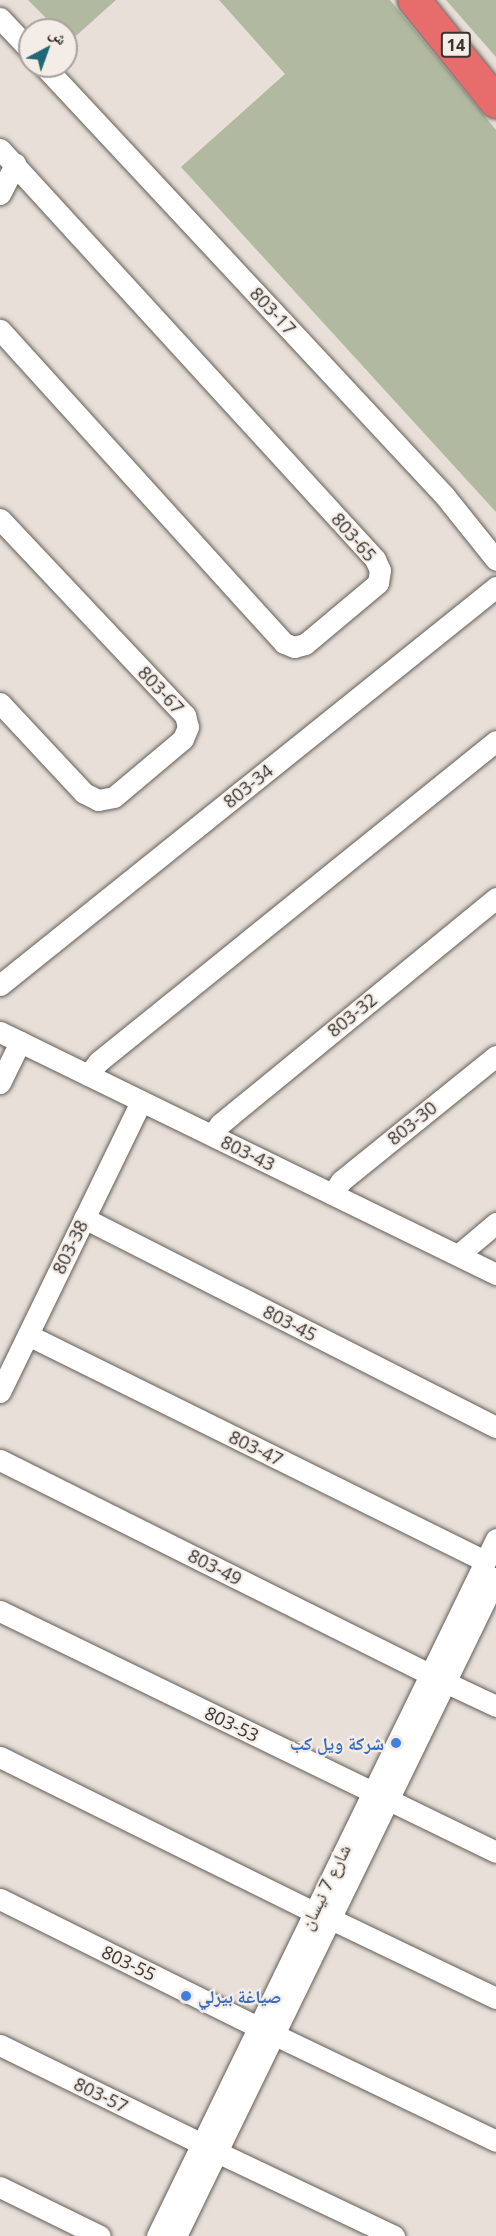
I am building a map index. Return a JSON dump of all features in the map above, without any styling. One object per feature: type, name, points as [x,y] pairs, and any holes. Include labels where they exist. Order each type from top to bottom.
[{"type":"highway","name":"14","points":[[415,0],[496,90]]},
{"type":"highway","points":[[415,0],[496,102]]},
{"type":"street","points":[[0,18],[18,37]]},
{"type":"street","name":"803-17","points":[[56,78],[444,495],[496,560]]},
{"type":"street","points":[[0,194],[7,157]]},
{"type":"street","name":"803-65","points":[[0,330],[284,643],[294,647],[305,644],[378,583],[380,570],[375,559],[7,157]]},
{"type":"street","name":"803-67","points":[[0,519],[185,715],[188,727],[183,739],[114,797],[98,800],[84,793],[0,703]]},
{"type":"street","name":"803-34","points":[[0,985],[496,587]]},
{"type":"street","points":[[88,1075],[98,1062],[496,741]]},
{"type":"street","name":"803-32","points":[[212,1135],[220,1124],[496,898]]},
{"type":"street","name":"803-43","points":[[0,1032],[496,1274]]},
{"type":"street","points":[[0,1083],[20,1042]]},
{"type":"street","name":"803-30","points":[[332,1194],[341,1181],[496,1056]]},
{"type":"street","name":"803-38","points":[[0,1392],[141,1101]]},
{"type":"street","name":"803-45","points":[[84,1218],[496,1427]]},
{"type":"street","points":[[458,1256],[496,1222]]},
{"type":"street","name":"803-47","points":[[28,1335],[491,1570]]},
{"type":"street","name":"803-49","points":[[0,1460],[496,1706]]},
{"type":"street","name":"شارع 7 نيسان","points":[[157,2236],[209,2148],[491,1570],[496,1539]]},
{"type":"street","name":"803-53","points":[[0,1611],[496,1852]]},
{"type":"street","points":[[0,1757],[321,1915],[496,1998]]},
{"type":"street","name":"803-55","points":[[0,1899],[265,2031],[496,2141]]},
{"type":"street","name":"803-57","points":[[0,2045],[394,2236]]},
{"type":"street","name":"شارع 7 نيسان","points":[[176,2236],[209,2148]]},
{"type":"street","points":[[0,2187],[100,2236]]},
{"type":"green space","points":[[28,0],[116,0],[78,34],[78,18],[46,18]]},
{"type":"green space","points":[[219,0],[390,0],[496,130],[496,512],[181,167],[285,74]]},
{"type":"green space","points":[[446,0],[496,0],[496,57]]},
{"type":"place","name":"شركة ويل كب","points":[[396,1743]]},
{"type":"place","name":"صياغة بيرلي","points":[[186,1996]]}]
